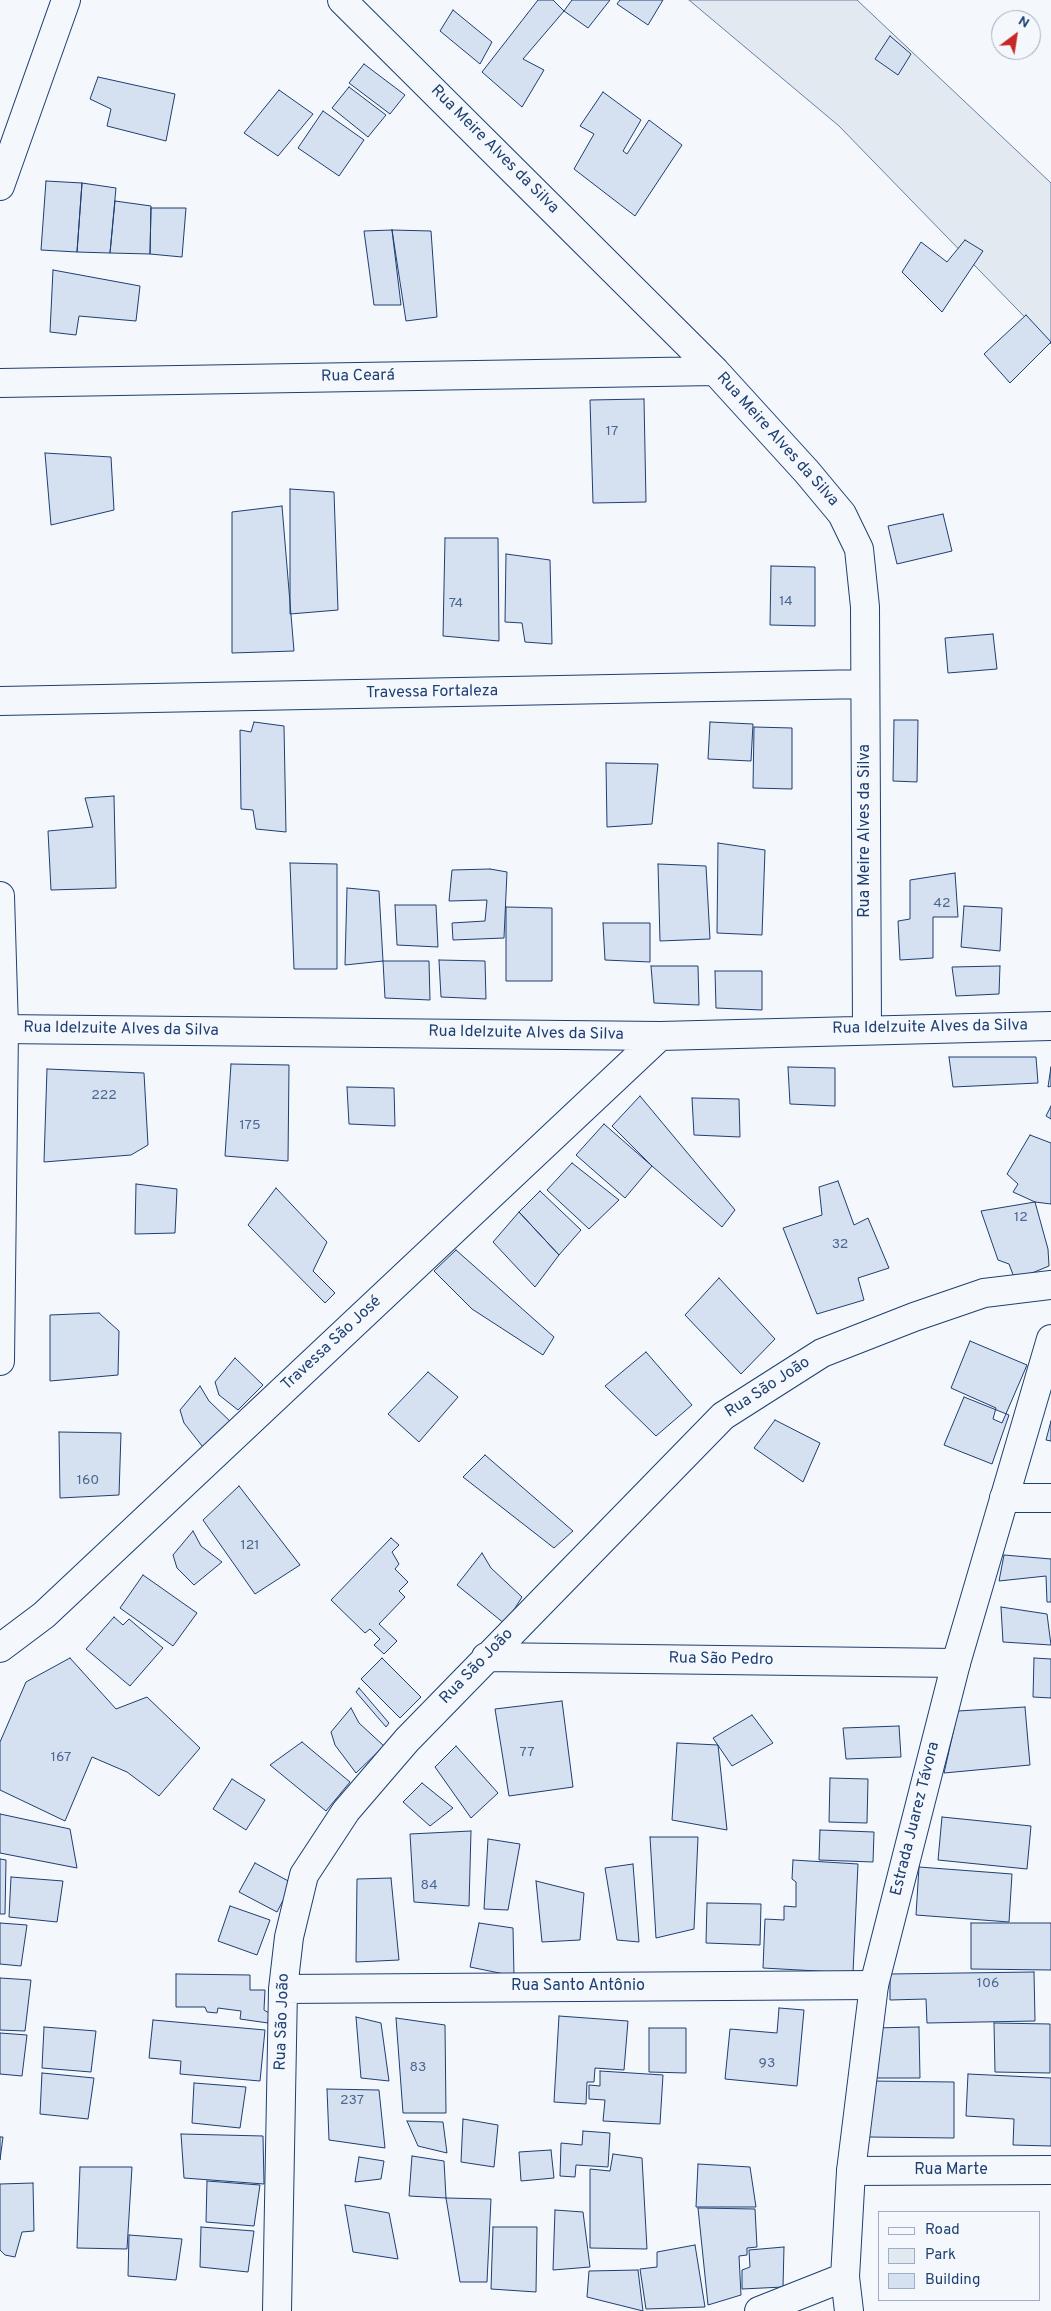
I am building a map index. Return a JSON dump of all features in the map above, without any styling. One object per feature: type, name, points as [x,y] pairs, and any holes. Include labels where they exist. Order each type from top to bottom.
[{"type":"street","points":[[0,186],[66,0]]},
{"type":"street","name":"Rua Meire Alves da Silva","points":[[342,0],[716,371],[808,472],[842,514],[859,549],[865,607],[867,1029]]},
{"type":"street","name":"Rua Ceará","points":[[0,383],[716,371]]},
{"type":"street","name":"Travessa Fortaleza","points":[[0,700],[865,684]]},
{"type":"street","points":[[0,896],[2,1029],[0,1360]]},
{"type":"street","name":"Rua Idelzuite Alves da Silva","points":[[2,1029],[660,1036],[867,1029],[1051,1026]]},
{"type":"street","name":"Travessa São José","points":[[0,1648],[44,1615],[660,1036]]},
{"type":"street","name":"Rua São João","points":[[277,2311],[282,1989],[289,1937],[304,1876],[346,1811],[407,1740],[486,1657],[723,1416],[822,1353],[984,1292],[1051,1286]]},
{"type":"street","name":"Estrada Juarez Távora","points":[[849,2311],[845,2278],[851,2172],[874,1985],[956,1663],[1051,1339]]},
{"type":"street","points":[[1004,1498],[1051,1498]]},
{"type":"street","name":"Rua São Pedro","points":[[486,1657],[956,1663]]},
{"type":"street","name":"Rua Santo Antônio","points":[[282,1989],[874,1985]]},
{"type":"street","name":"Rua Marte","points":[[851,2172],[1051,2170]]},
{"type":"street","points":[[759,2311],[845,2278]]},
{"type":"green space","points":[[689,0],[857,0],[1051,183],[1051,344],[839,126]]},
{"type":"building","points":[[538,0],[553,0],[564,11],[523,59],[544,70],[522,107],[482,72]]},
{"type":"building","points":[[572,0],[610,0],[588,28],[564,11]]},
{"type":"building","points":[[620,0],[663,0],[648,25],[617,4]]},
{"type":"building","points":[[453,10],[492,42],[480,64],[440,31]]},
{"type":"building","points":[[890,36],[911,54],[898,75],[875,59]]},
{"type":"building","points":[[364,64],[405,95],[390,114],[349,83]]},
{"type":"building","points":[[98,77],[175,94],[166,141],[107,126],[111,109],[90,99]]},
{"type":"building","points":[[349,87],[386,115],[368,137],[332,108]]},
{"type":"building","points":[[279,90],[313,114],[278,156],[244,133]]},
{"type":"building","points":[[603,92],[641,120],[623,151],[627,154],[649,120],[682,145],[635,216],[574,169],[594,134],[580,126]]},
{"type":"building","points":[[323,111],[364,140],[339,176],[298,148]]},
{"type":"building","points":[[46,181],[82,183],[77,252],[41,250]]},
{"type":"building","points":[[82,183],[116,188],[110,253],[77,252]]},
{"type":"building","points":[[115,201],[151,206],[150,254],[110,253]]},
{"type":"building","points":[[151,208],[186,208],[182,257],[150,254]]},
{"type":"building","points":[[392,230],[401,305],[374,305],[364,231]]},
{"type":"building","points":[[392,230],[431,231],[437,317],[406,321]]},
{"type":"building","points":[[965,240],[983,251],[942,312],[902,272],[921,242],[947,262]]},
{"type":"building","points":[[53,270],[140,286],[136,321],[79,316],[76,335],[50,332]]},
{"type":"building","points":[[1026,315],[1051,342],[1010,383],[984,354]]},
{"type":"building","points":[[644,399],[646,502],[593,503],[590,400]]},
{"type":"building","points":[[45,453],[111,457],[114,510],[51,525]]},
{"type":"building","points":[[290,489],[334,492],[338,610],[290,614]]},
{"type":"building","points":[[282,506],[294,651],[232,653],[232,512]]},
{"type":"building","points":[[943,514],[952,551],[897,564],[888,526]]},
{"type":"building","points":[[445,538],[498,538],[499,641],[443,636]]},
{"type":"building","points":[[506,554],[550,560],[552,644],[525,642],[522,623],[505,622]]},
{"type":"building","points":[[771,566],[815,567],[815,626],[770,625]]},
{"type":"building","points":[[993,634],[997,669],[948,673],[945,638]]},
{"type":"building","points":[[894,720],[918,720],[917,782],[893,781]]},
{"type":"building","points":[[254,722],[284,726],[286,832],[256,829],[253,810],[241,809],[240,730],[251,732]]},
{"type":"building","points":[[710,722],[753,724],[751,761],[708,759]]},
{"type":"building","points":[[754,727],[792,728],[792,789],[753,788]]},
{"type":"building","points":[[606,763],[658,764],[652,824],[607,827]]},
{"type":"building","points":[[114,796],[116,888],[51,890],[48,831],[93,827],[85,798]]},
{"type":"building","points":[[718,843],[765,850],[762,935],[717,933]]},
{"type":"building","points":[[290,863],[337,864],[337,969],[294,969]]},
{"type":"building","points":[[658,864],[706,866],[710,939],[660,941]]},
{"type":"building","points":[[490,869],[507,872],[504,938],[453,940],[452,923],[485,921],[487,900],[449,901],[452,870]]},
{"type":"building","points":[[955,873],[958,917],[933,917],[933,958],[900,960],[898,921],[910,919],[910,880]]},
{"type":"building","points":[[347,888],[379,891],[383,961],[345,965]]},
{"type":"building","points":[[395,905],[436,905],[438,947],[397,945]]},
{"type":"building","points":[[964,906],[1002,908],[1000,951],[961,947]]},
{"type":"building","points":[[506,907],[552,908],[552,981],[506,981]]},
{"type":"building","points":[[603,923],[650,923],[650,962],[605,960]]},
{"type":"building","points":[[439,960],[485,961],[486,999],[441,997]]},
{"type":"building","points":[[383,961],[429,961],[430,1000],[385,998]]},
{"type":"building","points":[[651,966],[698,966],[699,1005],[654,1003]]},
{"type":"building","points":[[1000,966],[999,994],[956,996],[952,967]]},
{"type":"building","points":[[715,971],[762,971],[762,1010],[716,1008]]},
{"type":"building","points":[[949,1057],[1036,1057],[1038,1083],[953,1087]]},
{"type":"building","points":[[231,1064],[289,1065],[288,1161],[225,1156]]},
{"type":"building","points":[[788,1067],[835,1068],[835,1106],[790,1104]]},
{"type":"building","points":[[1051,1067],[1051,1086],[1048,1087]]},
{"type":"building","points":[[47,1069],[144,1073],[148,1145],[131,1155],[44,1162]]},
{"type":"building","points":[[347,1087],[394,1088],[395,1126],[349,1124]]},
{"type":"building","points":[[640,1096],[735,1210],[722,1227],[652,1166],[612,1126]]},
{"type":"building","points":[[692,1098],[739,1099],[740,1137],[694,1135]]},
{"type":"building","points":[[1051,1106],[1051,1119],[1046,1116]]},
{"type":"building","points":[[604,1124],[652,1166],[625,1198],[576,1155]]},
{"type":"building","points":[[1030,1135],[1051,1143],[1051,1204],[1035,1202],[1013,1192],[1018,1184],[1007,1174]]},
{"type":"building","points":[[572,1163],[619,1200],[589,1229],[547,1190]]},
{"type":"building","points":[[838,1181],[854,1225],[868,1218],[889,1268],[858,1278],[864,1300],[817,1314],[783,1228],[822,1215],[819,1187]]},
{"type":"building","points":[[136,1184],[177,1189],[175,1233],[135,1234]]},
{"type":"building","points":[[276,1188],[327,1242],[313,1271],[335,1293],[325,1303],[248,1225]]},
{"type":"building","points":[[540,1191],[581,1230],[559,1255],[519,1212]]},
{"type":"building","points":[[1035,1202],[1048,1249],[1049,1266],[1015,1280],[1009,1264],[998,1260],[981,1211]]},
{"type":"building","points":[[519,1212],[559,1255],[535,1287],[493,1242]]},
{"type":"building","points":[[456,1250],[554,1337],[543,1355],[472,1309],[434,1271]]},
{"type":"building","points":[[719,1278],[775,1339],[741,1374],[685,1315]]},
{"type":"building","points":[[99,1313],[119,1331],[118,1375],[50,1381],[50,1315]]},
{"type":"building","points":[[970,1341],[1027,1365],[1002,1423],[993,1419],[996,1408],[951,1388]]},
{"type":"building","points":[[646,1352],[692,1405],[656,1436],[605,1386]]},
{"type":"building","points":[[235,1358],[263,1385],[238,1410],[219,1395],[215,1382]]},
{"type":"building","points":[[428,1372],[458,1397],[419,1442],[388,1414]]},
{"type":"building","points":[[200,1386],[209,1401],[233,1424],[206,1451],[184,1423],[180,1410]]},
{"type":"building","points":[[964,1397],[1009,1415],[992,1464],[944,1445]]},
{"type":"building","points":[[775,1420],[820,1443],[803,1482],[754,1448]]},
{"type":"building","points":[[1051,1421],[1051,1441],[1046,1440]]},
{"type":"building","points":[[59,1432],[121,1433],[119,1495],[60,1498]]},
{"type":"building","points":[[485,1455],[573,1531],[554,1548],[463,1477]]},
{"type":"building","points":[[239,1486],[300,1565],[255,1594],[203,1520]]},
{"type":"building","points":[[193,1531],[201,1546],[222,1562],[194,1585],[177,1568],[173,1555]]},
{"type":"building","points":[[391,1538],[399,1545],[392,1552],[399,1564],[395,1569],[408,1582],[399,1591],[405,1597],[379,1624],[397,1641],[384,1654],[374,1645],[380,1639],[370,1629],[365,1633],[331,1600]]},
{"type":"building","points":[[482,1553],[491,1568],[522,1597],[505,1624],[457,1585]]},
{"type":"building","points":[[1004,1555],[1051,1559],[1051,1602],[1047,1602],[1046,1576],[999,1581]]},
{"type":"building","points":[[143,1575],[197,1613],[173,1646],[120,1608]]},
{"type":"building","points":[[1001,1607],[1047,1614],[1051,1645],[1003,1642]]},
{"type":"building","points":[[114,1617],[123,1625],[129,1619],[163,1648],[130,1686],[86,1649]]},
{"type":"building","points":[[70,1658],[116,1709],[147,1697],[200,1748],[159,1796],[127,1772],[92,1757],[65,1821],[0,1790],[0,1742],[26,1682]]},
{"type":"building","points":[[382,1658],[421,1697],[400,1718],[361,1679]]},
{"type":"building","points":[[1034,1658],[1051,1659],[1051,1698],[1033,1697]]},
{"type":"building","points":[[359,1688],[389,1723],[386,1727],[356,1692]]},
{"type":"building","points":[[562,1701],[573,1787],[509,1796],[495,1709]]},
{"type":"building","points":[[1025,1707],[1030,1765],[944,1773],[958,1711]]},
{"type":"building","points":[[351,1708],[359,1723],[384,1746],[356,1773],[335,1745],[331,1732]]},
{"type":"building","points":[[752,1715],[773,1743],[732,1766],[713,1738]]},
{"type":"building","points":[[899,1726],[901,1757],[846,1759],[843,1728]]},
{"type":"building","points":[[302,1742],[350,1782],[326,1811],[270,1765]]},
{"type":"building","points":[[677,1743],[718,1745],[727,1830],[672,1820]]},
{"type":"building","points":[[456,1746],[498,1793],[471,1818],[435,1767]]},
{"type":"building","points":[[830,1778],[868,1779],[867,1823],[829,1822]]},
{"type":"building","points":[[232,1779],[265,1800],[246,1830],[213,1809]]},
{"type":"building","points":[[422,1783],[453,1808],[430,1826],[403,1802]]},
{"type":"building","points":[[0,1814],[70,1829],[77,1868],[0,1853]]},
{"type":"building","points":[[942,1817],[1031,1826],[1027,1869],[938,1860]]},
{"type":"building","points":[[820,1830],[874,1832],[873,1862],[819,1860]]},
{"type":"building","points":[[471,1831],[469,1906],[414,1902],[410,1834]]},
{"type":"building","points":[[650,1837],[698,1837],[694,1929],[656,1938]]},
{"type":"building","points":[[488,1839],[520,1844],[508,1910],[484,1909]]},
{"type":"building","points":[[0,1859],[6,1860],[5,1914],[0,1914]]},
{"type":"building","points":[[793,1860],[858,1864],[853,1973],[763,1968],[765,1919],[784,1920],[784,1906],[796,1907],[796,1882],[792,1879]]},
{"type":"building","points":[[255,1863],[292,1883],[277,1912],[239,1892]]},
{"type":"building","points":[[633,1864],[639,1942],[617,1940],[605,1868]]},
{"type":"building","points":[[919,1867],[1012,1874],[1009,1922],[916,1915]]},
{"type":"building","points":[[11,1877],[63,1881],[57,1922],[9,1917]]},
{"type":"building","points":[[391,1878],[399,1960],[356,1962],[357,1879]]},
{"type":"building","points":[[536,1881],[584,1893],[580,1940],[542,1942]]},
{"type":"building","points":[[707,1903],[761,1904],[760,1945],[706,1943]]},
{"type":"building","points":[[230,1906],[270,1920],[257,1955],[218,1941]]},
{"type":"building","points":[[0,1923],[27,1925],[21,1966],[0,1964]]},
{"type":"building","points":[[479,1923],[513,1928],[514,1976],[470,1967]]},
{"type":"building","points":[[971,1923],[1051,1923],[1051,1970],[971,1969]]},
{"type":"building","points":[[1034,1972],[1035,2021],[927,2023],[926,1999],[890,2000],[890,1974]]},
{"type":"building","points":[[176,1974],[250,1975],[250,1990],[265,1990],[264,2010],[269,2013],[268,2023],[240,2019],[241,2011],[218,2008],[217,2013],[207,2012],[205,2007],[176,2007]]},
{"type":"building","points":[[0,1978],[31,1980],[25,2031],[0,2030]]},
{"type":"building","points":[[779,2008],[804,2010],[797,2086],[725,2079],[730,2029],[777,2033]]},
{"type":"building","points":[[559,2016],[628,2021],[624,2070],[595,2068],[594,2082],[587,2082],[586,2104],[554,2102]]},
{"type":"building","points":[[356,2017],[381,2023],[389,2081],[361,2078]]},
{"type":"building","points":[[396,2018],[445,2025],[446,2113],[403,2113]]},
{"type":"building","points":[[153,2020],[265,2030],[260,2081],[180,2074],[181,2061],[149,2058]]},
{"type":"building","points":[[994,2023],[1050,2024],[1050,2073],[995,2072]]},
{"type":"building","points":[[44,2027],[96,2031],[91,2072],[42,2068]]},
{"type":"building","points":[[919,2027],[920,2078],[874,2078],[873,2028]]},
{"type":"building","points":[[649,2028],[686,2028],[686,2073],[649,2072]]},
{"type":"building","points":[[0,2033],[27,2035],[22,2076],[0,2074]]},
{"type":"building","points":[[600,2071],[663,2075],[660,2124],[603,2121],[605,2100],[589,2099],[589,2085],[600,2086]]},
{"type":"building","points":[[42,2073],[94,2078],[88,2119],[40,2114]]},
{"type":"building","points":[[968,2074],[1051,2078],[1051,2146],[1013,2145],[1014,2119],[966,2116]]},
{"type":"building","points":[[869,2081],[954,2082],[954,2138],[869,2137]]},
{"type":"building","points":[[194,2083],[246,2087],[240,2128],[192,2123]]},
{"type":"building","points":[[327,2089],[379,2090],[385,2148],[329,2140]]},
{"type":"building","points":[[463,2119],[498,2125],[494,2167],[461,2162]]},
{"type":"building","points":[[407,2121],[443,2122],[447,2153],[418,2146]]},
{"type":"building","points":[[583,2131],[610,2133],[608,2167],[576,2165],[575,2177],[560,2176],[561,2143],[582,2145]]},
{"type":"building","points":[[181,2134],[263,2136],[264,2184],[184,2178]]},
{"type":"building","points":[[0,2137],[3,2137],[0,2160]]},
{"type":"building","points":[[551,2150],[554,2178],[521,2181],[519,2152]]},
{"type":"building","points":[[613,2154],[642,2158],[647,2249],[590,2248],[590,2169],[610,2171]]},
{"type":"building","points":[[412,2156],[444,2161],[446,2198],[409,2196]]},
{"type":"building","points":[[359,2157],[384,2161],[381,2179],[355,2182]]},
{"type":"building","points":[[698,2164],[750,2167],[756,2207],[696,2207]]},
{"type":"building","points":[[80,2167],[132,2167],[127,2249],[77,2248]]},
{"type":"building","points":[[207,2181],[260,2185],[254,2226],[206,2222]]},
{"type":"building","points":[[33,2183],[34,2231],[22,2232],[15,2257],[5,2255],[0,2250],[0,2184]]},
{"type":"building","points":[[446,2198],[491,2199],[487,2282],[460,2282]]},
{"type":"building","points":[[345,2205],[389,2213],[398,2259],[353,2252]]},
{"type":"building","points":[[698,2208],[755,2209],[757,2247],[747,2248],[747,2255],[739,2256],[741,2295],[708,2305]]},
{"type":"building","points":[[555,2210],[583,2212],[590,2267],[553,2270]]},
{"type":"building","points":[[201,2227],[254,2231],[248,2272],[200,2267]]},
{"type":"building","points":[[493,2227],[537,2227],[536,2292],[491,2289]]},
{"type":"building","points":[[129,2235],[182,2239],[176,2280],[128,2276]]},
{"type":"building","points":[[695,2245],[705,2307],[646,2309],[640,2269],[657,2267],[657,2252]]},
{"type":"building","points":[[784,2247],[783,2287],[742,2289],[742,2270],[750,2267],[749,2250]]},
{"type":"building","points":[[638,2270],[643,2311],[587,2297],[589,2271]]}]
